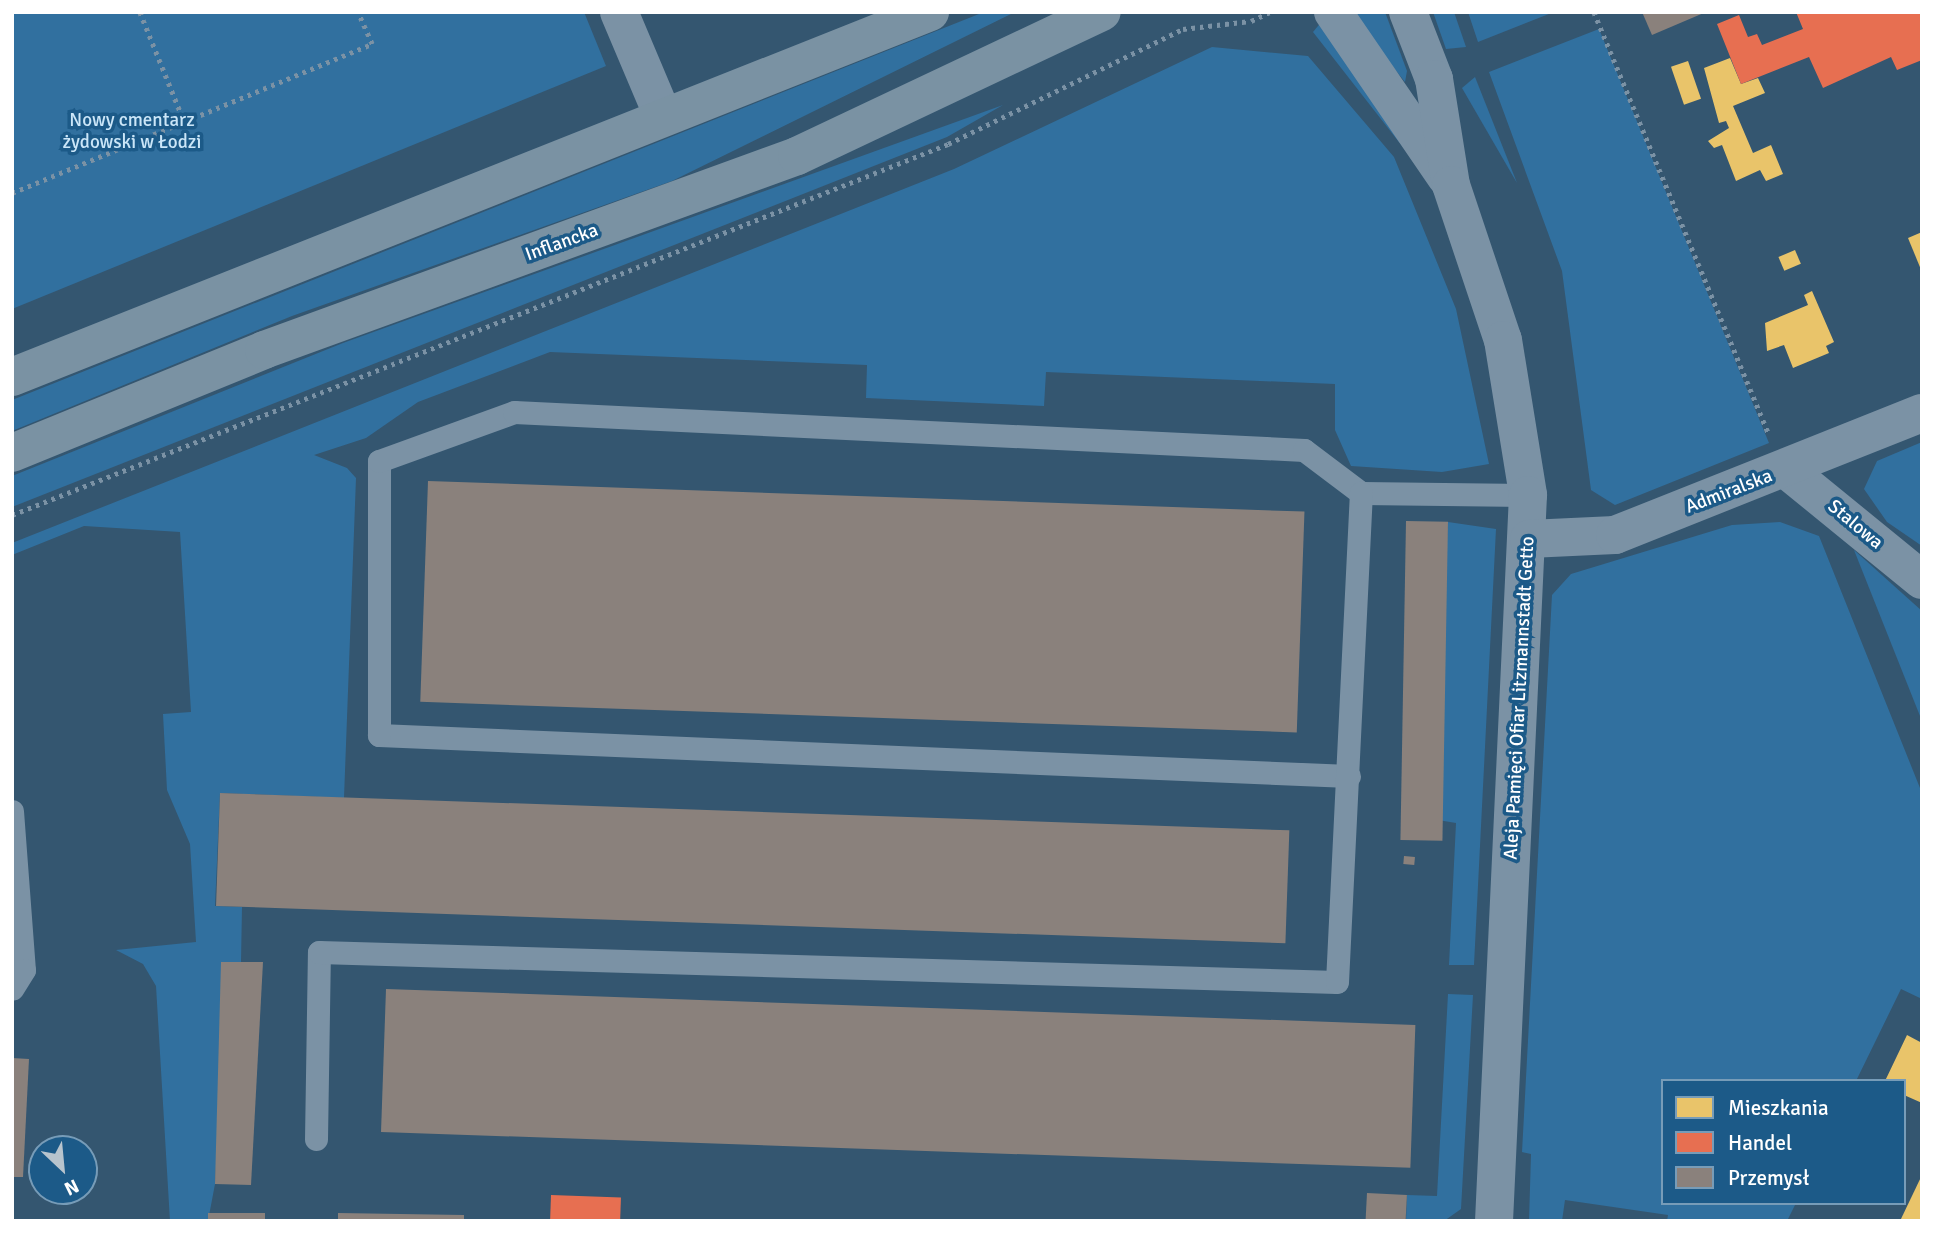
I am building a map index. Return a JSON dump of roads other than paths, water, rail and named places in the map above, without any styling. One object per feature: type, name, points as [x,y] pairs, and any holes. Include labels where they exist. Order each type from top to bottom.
[{"type":"main road","points":[[12,377],[930,12]]},
{"type":"main road","name":"Inflancka","points":[[12,453],[264,350],[797,156],[1102,12]]},
{"type":"street","points":[[620,12],[663,117]]},
{"type":"street","name":"Aleja Pamięci Ofiar Litzmannstadt Getto","points":[[1334,12],[1451,185]]},
{"type":"street","name":"Aleja Pamięci Ofiar Litzmannstadt Getto","points":[[1408,12],[1434,79],[1451,185],[1503,340],[1528,495],[1529,539],[1494,1221]]},
{"type":"street","name":"Admiralska","points":[[1529,539],[1615,535],[1787,470],[1922,413]]},
{"type":"street","name":"Stalowa","points":[[1787,470],[1922,580]]},
{"type":"lane","points":[[1349,776],[379,735],[379,461],[514,412],[1304,450],[1361,493],[1528,495]]},
{"type":"lane","points":[[316,1139],[319,952],[1337,982],[1361,493]]},
{"type":"lane","points":[[12,811],[24,970],[12,989]]},
{"type":"park label","name":"Nowy cmentarz żydowski w Łodzi","points":[[132,132]]}]
